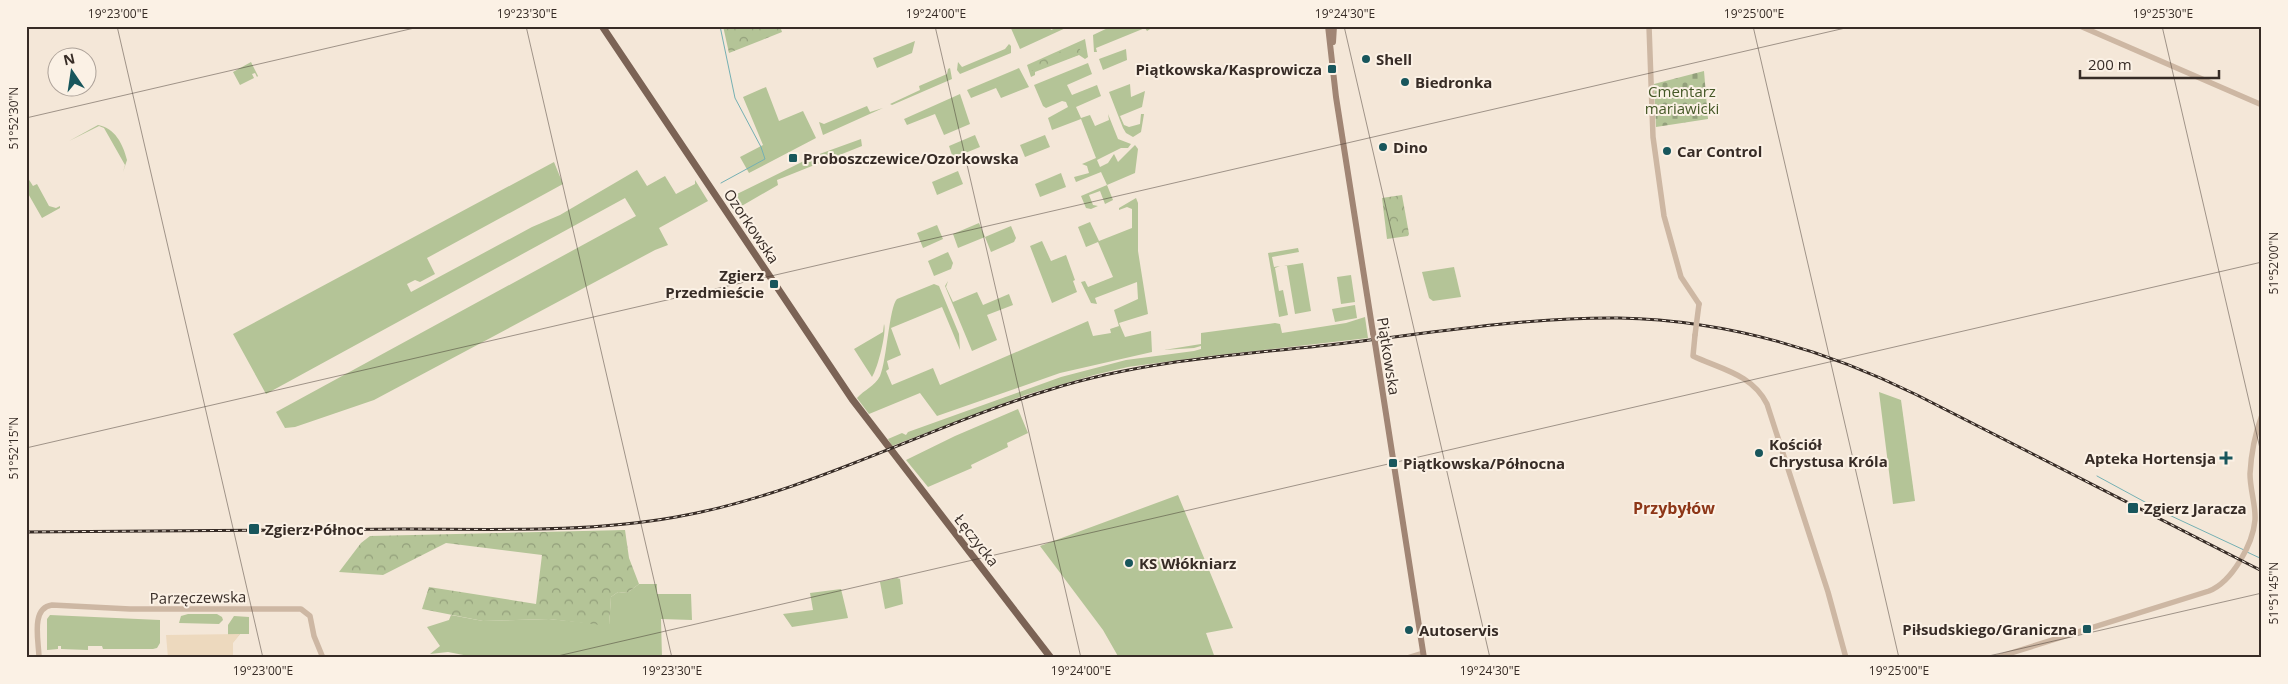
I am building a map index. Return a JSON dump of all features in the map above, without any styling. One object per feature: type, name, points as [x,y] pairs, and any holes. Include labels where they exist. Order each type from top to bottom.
[{"type":"main road","name":"Ozorkowska","points":[[602,26],[757,260],[881,440]]},
{"type":"main road","name":"Piątkowska","points":[[1328,26],[1336,96],[1424,655]]},
{"type":"main road","name":"Piątkowska","points":[[1332,59],[1334,26]]},
{"type":"main road","name":"Łęczycka","points":[[881,440],[1051,658]]},
{"type":"street","points":[[1649,26],[1650,78],[1657,174],[1670,243],[1681,277],[1688,290],[1698,302],[1692,356],[1745,378],[1759,391],[1766,404],[1828,592],[1846,658]]},
{"type":"street","points":[[2080,26],[2262,105]]},
{"type":"street","points":[[1995,658],[2215,588],[2230,576],[2245,550],[2258,520],[2250,472],[2253,447],[2262,414]]},
{"type":"street","name":"Parzęczewska","points":[[39,658],[38,615],[41,609],[52,605],[136,610],[298,608],[306,611],[310,616],[314,636],[323,658]]},
{"type":"street","points":[[1407,658],[1424,655]]},
{"type":"green space","points":[[723,26],[780,26],[782,32],[729,53]]},
{"type":"green space","points":[[1010,26],[1049,26],[1051,30],[1061,26],[1070,26],[1020,49]]},
{"type":"green space","points":[[1112,26],[1155,26],[1147,31],[1145,28],[1096,48],[1097,52],[1094,52],[1093,35]]},
{"type":"green space","points":[[1085,39],[1088,57],[1085,59],[1079,55],[1035,72],[1035,75],[1031,77],[1027,65]]},
{"type":"green space","points":[[915,41],[912,53],[877,68],[873,58]]},
{"type":"green space","points":[[1009,44],[1011,46],[1011,53],[960,74],[957,70],[958,62],[962,67],[1005,49]]},
{"type":"green space","points":[[1073,46],[1080,49],[1081,54],[1032,71],[1030,66],[1033,64]]},
{"type":"green space","points":[[1126,49],[1127,60],[1103,70],[1099,59]]},
{"type":"green space","points":[[251,62],[258,76],[255,73],[252,74],[254,78],[240,85],[233,72]]},
{"type":"green space","points":[[1088,63],[1092,74],[1067,85],[1072,95],[1097,85],[1101,96],[1076,107],[1081,118],[1090,115],[1095,126],[1109,120],[1108,114],[1118,139],[1131,144],[1128,148],[1121,148],[1097,160],[1100,167],[1108,163],[1114,154],[1118,162],[1135,145],[1138,149],[1135,173],[1107,185],[1101,172],[1076,182],[1074,177],[1089,173],[1087,166],[1082,164],[1096,158],[1081,119],[1052,130],[1048,118],[1068,107],[1066,102],[1062,101],[1046,108],[1043,106],[1034,85]]},
{"type":"green space","points":[[950,68],[952,79],[892,105],[890,104],[920,90],[919,86],[947,74]]},
{"type":"green space","points":[[1019,68],[1029,87],[1001,98],[996,88],[971,98],[967,90]]},
{"type":"green space","name":"Cmentarz mariawicki","points":[[1704,71],[1708,119],[1656,127],[1654,84]]},
{"type":"green space","points":[[1130,84],[1131,97],[1145,91],[1142,107],[1120,116],[1124,125],[1129,127],[1140,124],[1141,114],[1144,114],[1141,132],[1133,137],[1126,133],[1123,128],[1109,92]]},
{"type":"green space","points":[[766,87],[779,121],[803,111],[816,138],[749,173],[740,157],[763,145],[743,97]]},
{"type":"green space","points":[[960,94],[970,124],[944,135],[935,114],[907,125],[904,119]]},
{"type":"green space","points":[[867,106],[870,112],[883,108],[823,135],[819,122],[824,124]]},
{"type":"green space","points":[[98,125],[109,129],[121,143],[127,160],[123,172],[125,165],[104,128],[99,126],[69,141]]},
{"type":"green space","points":[[975,135],[980,147],[953,158],[949,146]]},
{"type":"green space","points":[[1045,135],[1050,147],[1025,157],[1020,145]]},
{"type":"green space","points":[[861,139],[862,146],[777,180],[778,185],[733,211],[729,205],[729,200],[737,194],[814,156]]},
{"type":"green space","points":[[554,162],[563,184],[427,258],[435,274],[420,282],[415,280],[407,284],[411,292],[532,227],[560,215],[637,170],[647,186],[665,176],[676,194],[695,184],[695,180],[708,201],[659,228],[668,245],[655,250],[374,400],[295,427],[285,428],[276,412],[636,216],[625,198],[266,394],[233,334]]},
{"type":"green space","points":[[958,171],[963,184],[937,195],[932,182]]},
{"type":"green space","points":[[1061,173],[1066,187],[1040,197],[1035,184]]},
{"type":"green space","points":[[26,175],[33,186],[37,184],[49,206],[56,208],[60,206],[60,208],[42,218],[26,190]]},
{"type":"green space","points":[[1107,185],[1113,200],[1105,204],[1100,191],[1089,195],[1093,205],[1098,206],[1091,209],[1086,208],[1081,196]]},
{"type":"green space","points":[[1402,195],[1409,234],[1408,236],[1387,239],[1382,198]]},
{"type":"green space","points":[[1136,198],[1138,203],[1138,251],[1148,314],[1119,323],[1125,337],[1151,331],[1152,352],[1060,373],[937,416],[920,393],[869,414],[857,398],[875,383],[880,376],[894,304],[897,299],[934,284],[939,286],[959,334],[960,350],[942,307],[891,328],[901,355],[887,361],[889,369],[886,371],[892,385],[933,368],[940,385],[1088,321],[1093,336],[1111,333],[1110,329],[1119,326],[1114,310],[1138,299],[1137,282],[1095,298],[1097,304],[1091,303],[1081,282],[1085,281],[1088,287],[1113,277],[1098,242],[1086,247],[1078,227],[1090,222],[1099,241],[1132,228],[1132,209],[1127,207],[1119,210],[1119,208]]},
{"type":"green space","points":[[979,223],[985,237],[958,248],[953,234]]},
{"type":"green space","points":[[937,225],[943,239],[923,248],[917,233]]},
{"type":"green space","points":[[1011,226],[1016,238],[1014,242],[991,252],[985,237]]},
{"type":"green space","points":[[1042,241],[1051,261],[1066,255],[1075,280],[1073,281],[1077,292],[1052,303],[1030,246]]},
{"type":"green space","points":[[1298,248],[1299,252],[1272,257],[1274,267],[1280,266],[1275,268],[1279,291],[1283,290],[1288,315],[1279,317],[1268,253]]},
{"type":"green space","points":[[948,252],[953,263],[951,269],[934,276],[928,261]]},
{"type":"green space","points":[[1303,263],[1311,311],[1295,314],[1287,266],[1284,266]]},
{"type":"green space","points":[[1454,267],[1461,297],[1433,301],[1429,298],[1422,272]]},
{"type":"green space","points":[[1351,275],[1355,302],[1341,304],[1337,277]]},
{"type":"green space","points":[[948,281],[946,287],[953,302],[977,292],[983,305],[1009,294],[1013,305],[987,315],[997,340],[972,351],[945,286]]},
{"type":"green space","points":[[1355,305],[1357,318],[1335,322],[1332,309]]},
{"type":"green space","points":[[1365,317],[1368,338],[1128,367],[1025,395],[892,446],[888,439],[902,433],[906,435],[908,432],[1061,377],[1126,360],[1201,349],[1201,346],[1164,350],[1201,344],[1201,333],[1275,323],[1280,324],[1282,333],[1346,323]]},
{"type":"green space","points":[[884,324],[881,350],[872,377],[854,349],[883,332]]},
{"type":"green space","points":[[1879,392],[1901,400],[1915,501],[1893,504]]},
{"type":"green space","points":[[1018,409],[1028,433],[1007,443],[1008,447],[971,465],[972,468],[928,487],[906,460],[955,436]]},
{"type":"green space","name":"KS Włókniarz","points":[[1178,495],[1233,628],[1206,633],[1215,658],[1119,658],[1103,630],[1040,546]]},
{"type":"green space","points":[[625,530],[629,558],[639,584],[627,593],[618,592],[611,597],[609,626],[549,619],[483,621],[422,609],[429,587],[536,604],[542,555],[446,543],[383,575],[339,572],[361,543],[370,536]]},
{"type":"green space","points":[[900,579],[903,604],[885,609],[880,582]]},
{"type":"green space","points":[[639,584],[657,584],[657,594],[691,594],[692,620],[661,619],[662,658],[479,658],[448,652],[430,654],[440,646],[427,627],[449,620],[451,615],[483,621],[549,619],[609,625],[611,597],[618,592],[627,593]]},
{"type":"green space","points":[[841,589],[848,618],[792,627],[783,614],[813,610],[810,593]]},
{"type":"green space","points":[[188,614],[217,614],[223,620],[219,624],[179,623],[181,616]]},
{"type":"green space","points":[[50,615],[160,620],[160,643],[157,648],[153,649],[103,649],[102,646],[88,646],[88,650],[61,649],[61,646],[58,646],[58,649],[47,650],[47,619]]},
{"type":"green space","points":[[234,616],[249,617],[249,634],[240,634],[232,643],[232,658],[223,658],[228,651],[228,625]]},
{"type":"shaded area","points":[[240,634],[233,643],[233,658],[168,658],[166,635]]},
{"type":"waterway","points":[[720,26],[735,98],[761,147],[765,159],[721,183]]},
{"type":"waterway","points":[[2097,476],[2167,514],[2244,550]]},
{"type":"waterway","points":[[2247,552],[2262,559]]},
{"type":"railway","points":[[26,532],[540,529],[608,526],[642,522],[676,517],[772,493],[866,459],[1005,404],[1086,379],[1189,360],[1474,327],[1547,320],[1619,318],[1697,324],[1735,331],[1773,340],[1846,364],[1917,395],[2262,571]]},
{"type":"place","name":"Shell","points":[[1366,59]]},
{"type":"place","name":"Piątkowska/Kasprowicza","points":[[1332,69]]},
{"type":"place","name":"Biedronka","points":[[1405,82]]},
{"type":"place","name":"Dino","points":[[1383,147]]},
{"type":"place","name":"Car Control","points":[[1667,151]]},
{"type":"place","name":"Proboszczewice/Ozorkowska","points":[[793,158]]},
{"type":"place","name":"Zgierz Przedmieście","points":[[774,284]]},
{"type":"place","name":"Kościół Chrystusa Króla","points":[[1759,453]]},
{"type":"place","name":"Apteka Hortensja","points":[[2226,458]]},
{"type":"place","name":"Piątkowska/Północna","points":[[1393,463]]},
{"type":"place","name":"Zgierz Jaracza","points":[[2133,508]]},
{"type":"place","name":"Zgierz Północ","points":[[254,529]]},
{"type":"place","name":"KS Włókniarz","points":[[1129,563]]},
{"type":"place","name":"Piłsudskiego/Graniczna","points":[[2087,629]]},
{"type":"place","name":"Autoservis","points":[[1409,630]]},
{"type":"district","name":"Przybyłów","points":[[1674,508]]}]
